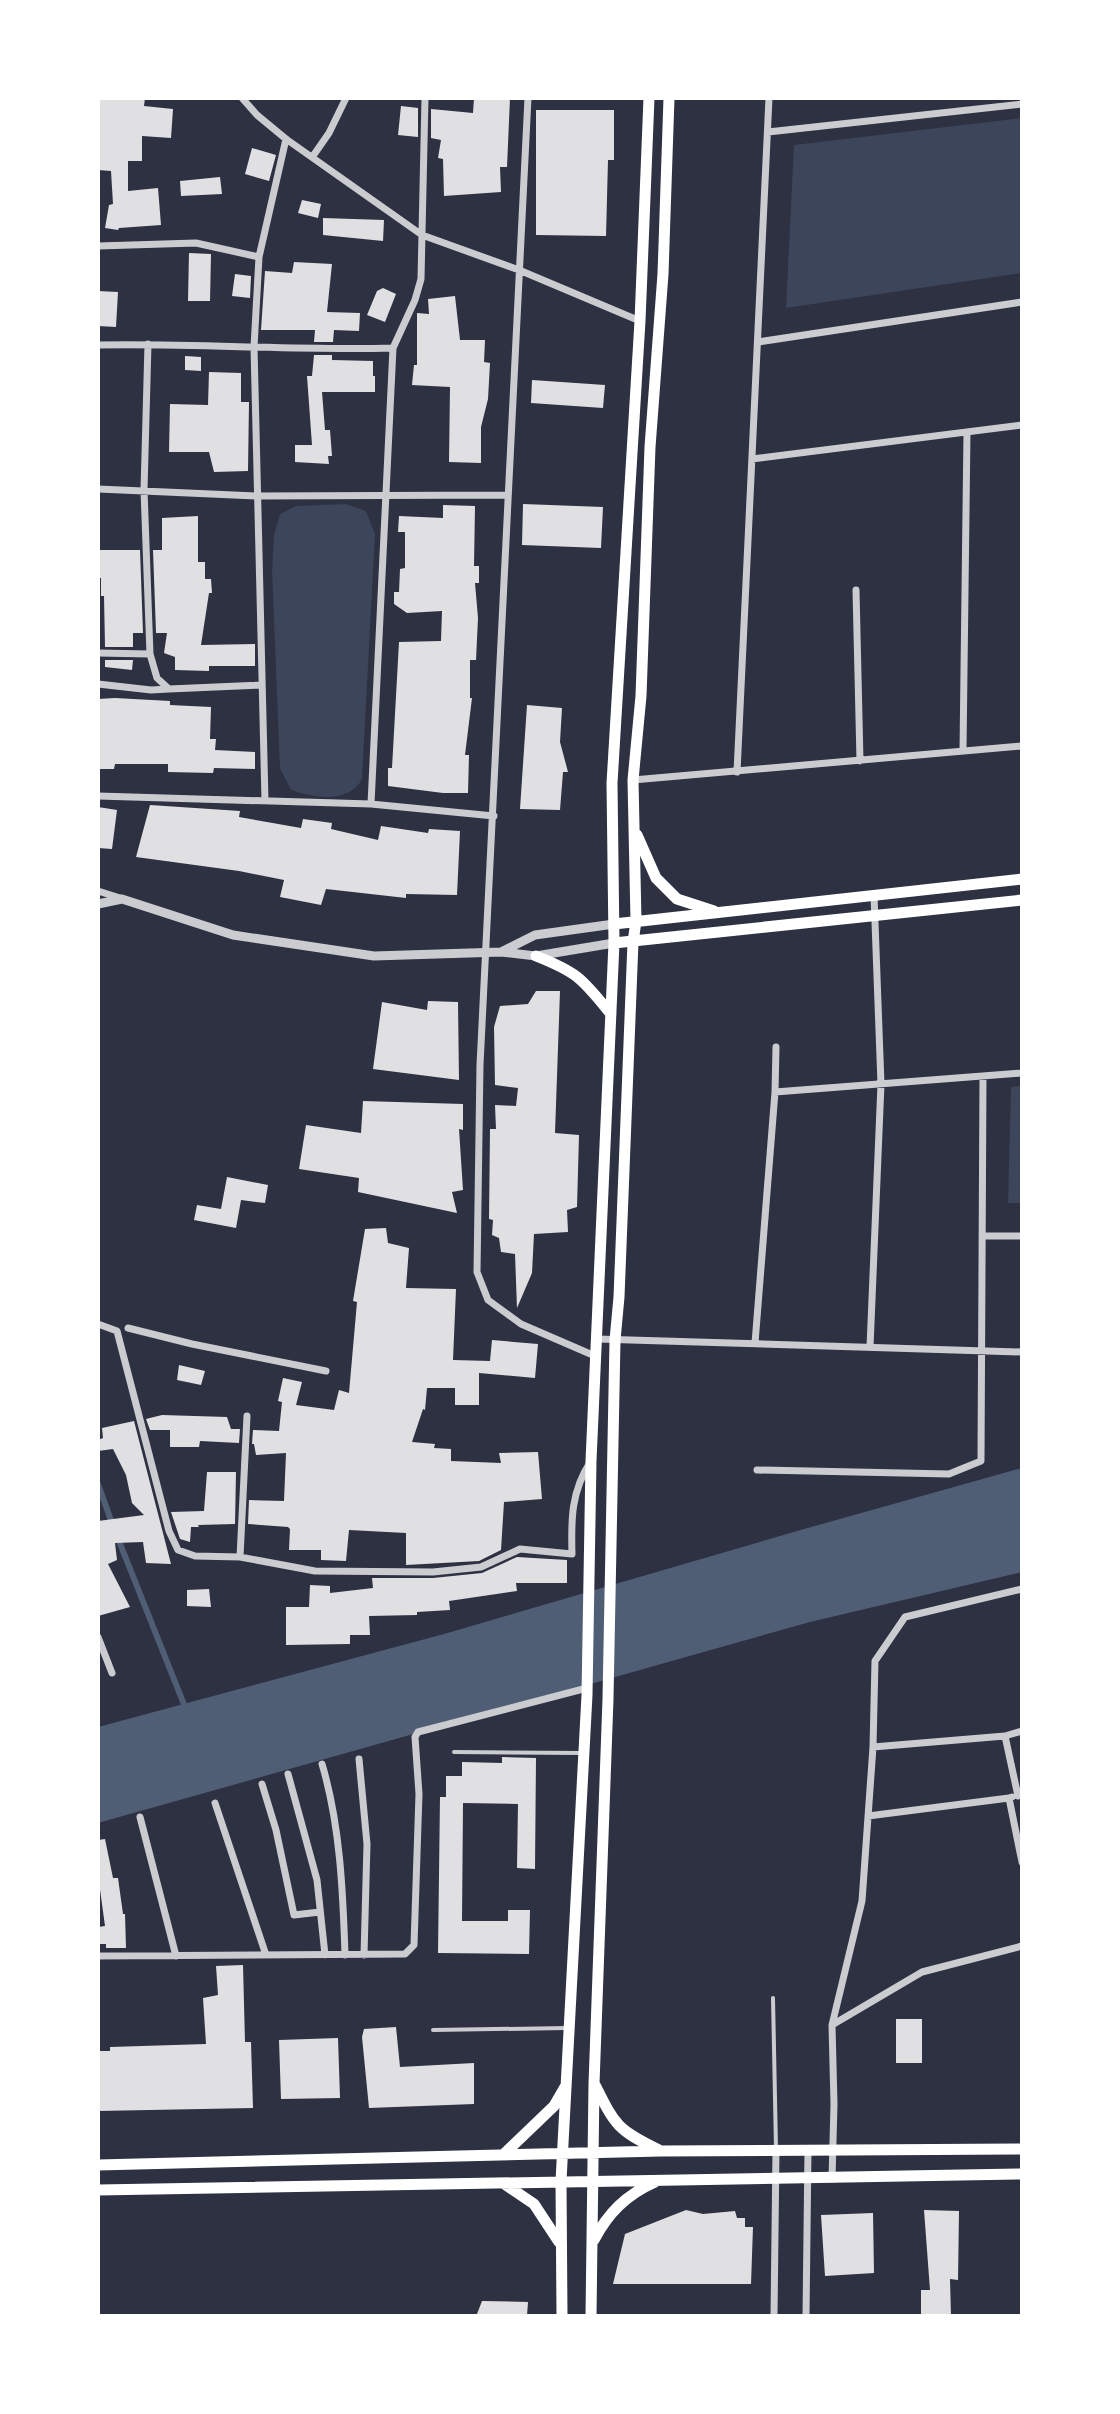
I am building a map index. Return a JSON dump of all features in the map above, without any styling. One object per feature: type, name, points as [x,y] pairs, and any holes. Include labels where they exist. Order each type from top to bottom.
[{"type":"main road","points":[[562,2316],[561,2181],[587,1692],[591,1461],[614,943],[612,783],[640,321],[649,98]]},
{"type":"main road","points":[[591,2316],[594,2084],[608,1699],[615,1340],[627,1149],[636,921],[633,780],[641,696],[650,447],[663,274],[669,98]]},
{"type":"main road","points":[[634,827],[656,878],[677,899],[718,912]]},
{"type":"main road","points":[[614,924],[1022,879]]},
{"type":"main road","points":[[614,943],[1022,900]]},
{"type":"main road","points":[[536,956],[570,969],[611,1014]]},
{"type":"main road","points":[[594,2084],[623,2131],[661,2151]]},
{"type":"main road","points":[[504,2154],[554,2106],[567,2085]]},
{"type":"main road","points":[[98,2165],[593,2152],[1022,2149]]},
{"type":"main road","points":[[98,2190],[1022,2174]]},
{"type":"main road","points":[[592,2244],[604,2221],[622,2201],[659,2180]]},
{"type":"main road","points":[[502,2182],[534,2204],[561,2246]]},
{"type":"street","points":[[242,98],[286,139],[422,235],[519,270],[640,321]]},
{"type":"street","points":[[313,156],[329,133],[346,98]]},
{"type":"street","points":[[371,804],[393,348],[421,279],[425,98]]},
{"type":"street","points":[[528,98],[480,1065],[477,1272],[488,1300],[521,1324],[595,1356]]},
{"type":"street","points":[[737,772],[769,98]]},
{"type":"street","points":[[768,132],[1022,104]]},
{"type":"street","points":[[265,801],[254,347],[259,257],[286,139]]},
{"type":"street","points":[[98,246],[196,243],[259,257]]},
{"type":"street","points":[[758,342],[1022,302]]},
{"type":"street","points":[[148,344],[144,490],[150,654],[157,678],[169,689]]},
{"type":"street","points":[[98,345],[342,351],[393,348]]},
{"type":"street","points":[[752,459],[1022,425]]},
{"type":"street","points":[[963,751],[967,432]]},
{"type":"street","points":[[98,489],[256,496],[508,495]]},
{"type":"street","points":[[856,590],[860,761]]},
{"type":"street","points":[[98,653],[150,654]]},
{"type":"street","points":[[98,684],[151,690],[262,685]]},
{"type":"street","points":[[633,780],[1022,746]]},
{"type":"street","points":[[98,796],[371,804],[494,816]]},
{"type":"street","points":[[98,891],[233,935],[374,956],[501,952],[536,956],[614,943]]},
{"type":"street","points":[[870,1347],[881,1084],[874,895]]},
{"type":"street","points":[[98,904],[122,899]]},
{"type":"street","points":[[501,952],[535,935],[614,924]]},
{"type":"street","points":[[755,1343],[776,1047]]},
{"type":"street","points":[[775,1092],[1022,1073]]},
{"type":"street","points":[[757,1470],[949,1474],[981,1461],[983,1076]]},
{"type":"street","points":[[982,1236],[1022,1236]]},
{"type":"street","points":[[98,1324],[117,1331],[169,1531],[178,1550],[195,1556],[240,1557],[315,1571],[433,1572],[481,1567],[520,1549],[572,1554],[572,1504],[581,1476],[591,1461]]},
{"type":"street","points":[[128,1328],[326,1371]]},
{"type":"street","points":[[597,1339],[1022,1352]]},
{"type":"street","points":[[240,1557],[247,1416]]},
{"type":"street","points":[[832,2179],[832,2025],[862,1901],[873,1747],[875,1661],[905,1617],[1022,1589]]},
{"type":"street","points":[[98,1637],[112,1673]]},
{"type":"street","points":[[98,1956],[405,1954],[414,1945],[419,1794],[415,1737],[418,1732],[587,1692]]},
{"type":"street","points":[[873,1747],[1005,1736],[1022,1731]]},
{"type":"street","points":[[1005,1736],[1016,1796],[1022,1862]]},
{"type":"street","points":[[359,1759],[367,1844],[364,1955]]},
{"type":"street","points":[[322,1764],[330,1791],[341,1882],[345,1955]]},
{"type":"street","points":[[288,1774],[317,1880],[325,1955]]},
{"type":"street","points":[[262,1784],[276,1830],[294,1915],[320,1912]]},
{"type":"street","points":[[868,1816],[1016,1796]]},
{"type":"street","points":[[215,1803],[266,1955]]},
{"type":"street","points":[[140,1817],[176,1956]]},
{"type":"street","points":[[832,2025],[922,1972],[1022,1946]]},
{"type":"street","points":[[774,2316],[776,2150]]},
{"type":"street","points":[[806,2316],[808,2150]]},
{"type":"lane","points":[[454,1752],[584,1753]]},
{"type":"lane","points":[[773,1998],[776,2150]]},
{"type":"lane","points":[[433,2030],[570,2028]]},
{"type":"shaded area","points":[[1022,118],[1022,273],[786,308],[794,145]]},
{"type":"shaded area","points":[[346,504],[366,511],[375,534],[362,779],[356,787],[340,796],[320,797],[291,790],[280,768],[272,571],[274,535],[280,514],[296,506]]},
{"type":"shaded area","points":[[1022,1086],[1022,1203],[1008,1203],[1011,1087]]},
{"type":"shaded area","points":[[1022,1468],[1022,1572],[810,1622],[98,1823],[98,1727],[444,1634]]},
{"type":"building","points":[[98,98],[145,98],[144,106],[173,109],[171,138],[142,136],[142,161],[128,161],[128,191],[158,188],[161,225],[118,230],[105,228],[109,205],[113,204],[111,171],[98,170]]},
{"type":"building","points":[[474,98],[510,98],[507,167],[500,167],[501,192],[444,196],[443,159],[438,158],[441,140],[431,138],[431,109],[473,113]]},
{"type":"building","points":[[401,106],[418,108],[418,137],[398,135]]},
{"type":"building","points":[[536,110],[614,110],[614,160],[608,160],[606,236],[536,235]]},
{"type":"building","points":[[252,148],[276,155],[269,181],[245,174]]},
{"type":"building","points":[[220,177],[222,194],[181,196],[180,181]]},
{"type":"building","points":[[302,200],[321,204],[318,218],[298,213]]},
{"type":"building","points":[[323,218],[384,220],[383,241],[323,235]]},
{"type":"building","points":[[189,253],[211,254],[210,301],[188,301]]},
{"type":"building","points":[[294,262],[332,264],[327,312],[360,313],[359,331],[334,330],[333,342],[314,342],[315,330],[261,330],[265,271],[292,273]]},
{"type":"building","points":[[235,274],[251,276],[250,298],[232,296]]},
{"type":"building","points":[[383,288],[396,294],[385,322],[367,315],[377,291]]},
{"type":"building","points":[[98,291],[118,292],[116,327],[98,326]]},
{"type":"building","points":[[455,296],[460,340],[485,340],[484,362],[490,363],[488,399],[481,427],[481,463],[449,462],[450,387],[412,385],[414,365],[417,365],[417,313],[429,314],[428,299]]},
{"type":"building","points":[[314,355],[332,355],[332,360],[373,361],[375,392],[322,392],[325,430],[330,430],[332,456],[328,456],[329,464],[295,462],[295,445],[312,445],[307,376],[312,376]]},
{"type":"building","points":[[185,356],[201,357],[201,371],[185,370]]},
{"type":"building","points":[[209,372],[241,373],[241,402],[249,402],[248,471],[214,472],[209,452],[169,452],[170,404],[208,405]]},
{"type":"building","points":[[532,380],[605,385],[603,408],[531,403]]},
{"type":"building","points":[[523,504],[603,507],[601,548],[522,545]]},
{"type":"building","points":[[443,505],[475,506],[474,566],[479,566],[479,583],[475,583],[478,618],[476,660],[470,660],[472,698],[465,755],[469,755],[468,793],[388,786],[388,768],[392,768],[399,642],[441,641],[442,611],[407,613],[394,604],[394,592],[399,592],[400,569],[405,568],[405,532],[398,532],[399,516],[443,518]]},
{"type":"building","points":[[198,516],[198,562],[205,562],[205,579],[211,579],[212,593],[209,593],[201,645],[255,644],[255,666],[209,666],[209,671],[175,670],[175,657],[164,653],[167,633],[156,633],[153,550],[162,550],[162,518]]},
{"type":"building","points":[[99,550],[140,550],[143,633],[133,633],[133,647],[105,647]]},
{"type":"building","points":[[105,660],[133,660],[132,670],[105,667]]},
{"type":"building","points":[[98,699],[211,707],[210,739],[216,739],[215,750],[255,752],[255,769],[214,768],[213,773],[168,772],[168,764],[115,764],[114,769],[98,769]]},
{"type":"building","points":[[527,705],[562,708],[560,742],[568,772],[563,772],[560,810],[520,809]]},
{"type":"building","points":[[150,805],[240,811],[239,817],[301,828],[303,819],[332,823],[331,829],[378,840],[381,826],[428,833],[429,829],[460,831],[457,895],[406,894],[406,898],[326,889],[321,905],[280,897],[284,880],[136,857]]},
{"type":"building","points":[[98,807],[117,810],[112,849],[98,848]]},
{"type":"building","points":[[536,991],[560,991],[555,1133],[579,1135],[577,1207],[567,1210],[568,1232],[534,1234],[532,1273],[517,1308],[515,1254],[501,1252],[499,1238],[492,1235],[493,1220],[489,1219],[490,1129],[496,1129],[495,1105],[516,1106],[518,1088],[495,1085],[494,1027],[500,1006],[528,1004]]},
{"type":"building","points":[[428,1001],[458,1002],[459,1080],[373,1069],[382,1002],[427,1010]]},
{"type":"building","points":[[363,1101],[463,1104],[463,1130],[459,1129],[463,1190],[452,1192],[457,1213],[358,1192],[359,1178],[299,1169],[306,1125],[361,1133]]},
{"type":"building","points":[[227,1177],[268,1185],[265,1203],[241,1200],[236,1228],[194,1220],[197,1205],[221,1209]]},
{"type":"building","points":[[386,1228],[388,1243],[409,1248],[406,1288],[456,1289],[453,1360],[490,1361],[492,1340],[538,1344],[535,1378],[479,1373],[479,1405],[455,1405],[455,1388],[427,1388],[425,1410],[412,1442],[451,1449],[451,1461],[501,1463],[499,1453],[538,1452],[542,1499],[504,1502],[501,1550],[479,1561],[406,1565],[406,1533],[349,1530],[346,1561],[321,1560],[321,1550],[289,1550],[288,1527],[248,1524],[249,1500],[284,1501],[286,1453],[256,1455],[252,1444],[253,1430],[279,1431],[282,1402],[278,1401],[283,1378],[302,1382],[296,1405],[334,1410],[339,1390],[349,1393],[357,1302],[353,1301],[365,1229]]},
{"type":"building","points":[[179,1365],[205,1371],[201,1385],[177,1380]]},
{"type":"building","points":[[162,1415],[227,1417],[231,1429],[240,1429],[239,1443],[200,1441],[199,1447],[170,1447],[170,1430],[150,1430],[146,1419]]},
{"type":"building","points":[[134,1421],[171,1564],[146,1563],[143,1542],[115,1543],[117,1560],[108,1564],[130,1607],[98,1616],[98,1521],[144,1515],[132,1503],[126,1475],[113,1449],[98,1451],[98,1440],[103,1438],[102,1428]]},
{"type":"building","points":[[207,1472],[236,1472],[235,1524],[198,1525],[191,1527],[190,1542],[180,1539],[171,1512],[204,1511]]},
{"type":"building","points":[[517,1557],[567,1560],[567,1583],[516,1583],[517,1591],[449,1601],[450,1610],[417,1612],[417,1615],[369,1616],[370,1635],[350,1635],[350,1644],[286,1645],[286,1607],[309,1607],[310,1585],[330,1586],[330,1593],[373,1588],[372,1578],[433,1578],[482,1573]]},
{"type":"building","points":[[209,1589],[211,1607],[187,1606],[187,1590]]},
{"type":"building","points":[[502,1757],[536,1758],[535,1869],[517,1868],[518,1804],[463,1803],[462,1921],[508,1921],[508,1910],[530,1910],[529,1954],[438,1953],[440,1797],[446,1797],[446,1776],[462,1776],[462,1762],[502,1763]]},
{"type":"building","points":[[105,1839],[113,1878],[118,1878],[125,1914],[126,1948],[106,1948],[106,1944],[98,1944],[98,1927],[105,1926],[98,1875],[98,1840]]},
{"type":"building","points":[[243,1965],[245,2042],[251,2042],[253,2108],[98,2111],[98,2051],[110,2051],[110,2047],[206,2044],[203,1998],[218,1995],[216,1966]]},
{"type":"building","points":[[896,2019],[922,2019],[922,2063],[896,2063]]},
{"type":"building","points":[[396,2027],[400,2067],[474,2063],[474,2104],[369,2108],[362,2037],[364,2029]]},
{"type":"building","points":[[338,2038],[340,2098],[281,2099],[279,2040]]},
{"type":"building","points":[[686,2210],[703,2214],[735,2211],[737,2218],[745,2218],[745,2227],[753,2227],[751,2284],[613,2284],[625,2234]]},
{"type":"building","points":[[924,2210],[959,2211],[958,2280],[950,2279],[951,2316],[921,2316],[921,2290],[930,2290]]},
{"type":"building","points":[[873,2213],[874,2273],[825,2276],[821,2215]]},
{"type":"building","points":[[482,2301],[528,2302],[527,2316],[477,2314]]},
{"type":"waterway","points":[[98,1484],[113,1526]]},
{"type":"waterway","points":[[117,1536],[187,1712]]}]
